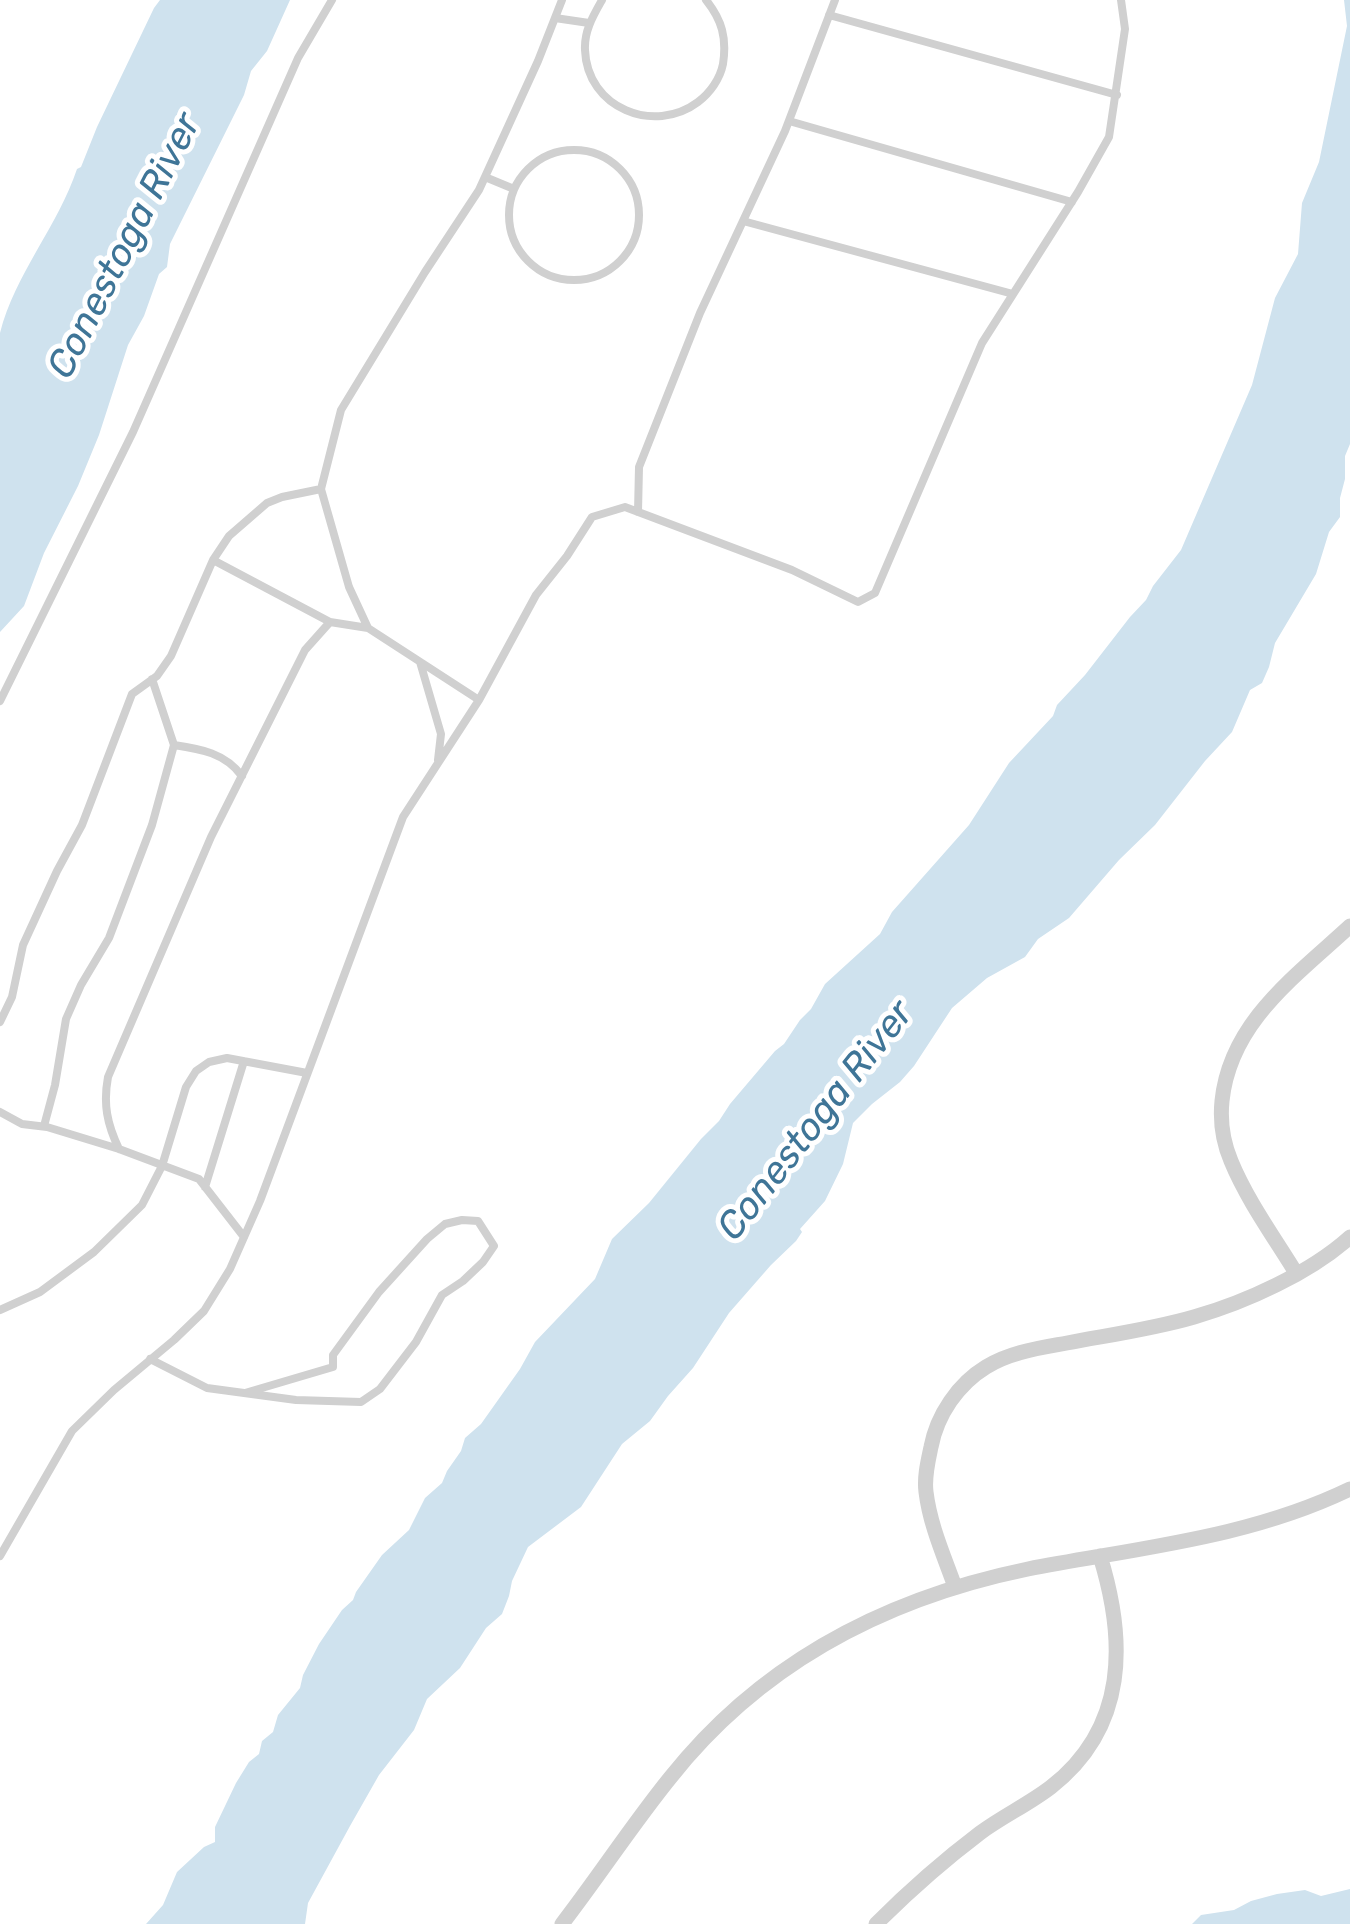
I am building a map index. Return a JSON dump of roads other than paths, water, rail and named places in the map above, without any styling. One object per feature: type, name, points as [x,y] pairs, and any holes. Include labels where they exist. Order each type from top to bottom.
[{"type":"street","points":[[1296,1273],[1229,1156],[1223,1136],[1223,1089],[1244,1032],[1258,1014],[1350,926]]},
{"type":"street","points":[[955,1588],[932,1521],[926,1480],[938,1421],[966,1384],[986,1367],[1016,1354],[1191,1318],[1229,1306],[1296,1273],[1350,1236]]},
{"type":"street","points":[[562,1924],[669,1778],[722,1720],[750,1694],[858,1625],[906,1603],[955,1588],[1024,1570],[1253,1526],[1350,1489]]},
{"type":"street","points":[[876,1924],[984,1830],[1052,1786],[1090,1744],[1113,1696],[1117,1674],[1114,1607],[1100,1556]]},
{"type":"lane","points":[[0,701],[134,432],[298,58],[332,0]]},
{"type":"lane","points":[[368,628],[350,587],[321,489],[341,410],[479,190],[562,0]]},
{"type":"lane","points":[[602,0],[588,23],[585,51],[592,77],[608,100],[632,114],[659,118],[686,111],[708,94],[722,71],[726,44],[719,17],[706,0]]},
{"type":"lane","points":[[638,512],[639,466],[700,313],[788,121],[835,0]]},
{"type":"lane","points":[[0,1556],[72,1431],[204,1311],[230,1269],[260,1201],[402,818],[479,700],[536,594],[567,556],[592,516],[626,507],[792,570],[858,602],[876,594],[982,343],[1109,137],[1125,29],[1121,0]]},
{"type":"lane","points":[[829,15],[1117,95]]},
{"type":"lane","points":[[555,18],[588,23]]},
{"type":"lane","points":[[788,121],[1072,202]]},
{"type":"lane","points":[[575,150],[600,155],[621,170],[635,191],[640,216],[635,242],[620,262],[599,276],[574,281],[548,276],[528,261],[514,240],[508,214],[514,190],[528,168],[550,154],[575,150]]},
{"type":"lane","points":[[485,177],[514,190]]},
{"type":"lane","points":[[743,221],[1013,294]]},
{"type":"lane","points":[[0,1022],[12,997],[23,946],[82,825],[132,694],[172,656],[213,560],[230,536],[267,503],[282,496],[321,489]]},
{"type":"lane","points":[[213,560],[330,622],[368,628],[479,700]]},
{"type":"lane","points":[[119,1148],[110,1130],[104,1101],[108,1077],[212,837],[305,650],[330,622]]},
{"type":"lane","points":[[420,662],[441,734],[437,765]]},
{"type":"lane","points":[[44,1126],[66,1019],[109,938],[152,825],[174,745],[152,679]]},
{"type":"lane","points":[[174,745],[202,749],[227,759],[242,776]]},
{"type":"lane","points":[[0,1310],[40,1292],[94,1252],[142,1206],[162,1166],[186,1087],[196,1071],[209,1062],[227,1058],[307,1073]]},
{"type":"lane","points":[[204,1187],[244,1061]]},
{"type":"lane","points":[[0,1112],[22,1124],[44,1126],[119,1148],[199,1179],[244,1237]]},
{"type":"lane","points":[[150,1359],[206,1388],[296,1400],[360,1402],[380,1389],[404,1358],[442,1295],[473,1272],[494,1246],[478,1221],[445,1224],[405,1262],[333,1355],[333,1368],[244,1393]]},
{"type":"water","name":"Conestoga River","points":[[160,0],[290,0],[267,51],[251,71],[244,95],[170,244],[167,267],[159,274],[144,316],[128,345],[99,435],[24,606],[0,632],[0,333],[16,290],[81,167]]},
{"type":"water","name":"Conestoga River","points":[[1344,0],[1350,0],[1350,444],[1345,456],[1340,517],[1329,532],[1316,574],[1275,643],[1262,683],[1250,690],[1232,732],[1155,825],[1069,918],[1038,939],[1025,957],[987,978],[952,1008],[914,1066],[853,1123],[843,1164],[825,1201],[800,1229],[796,1241],[729,1313],[693,1368],[650,1421],[622,1444],[581,1507],[528,1547],[502,1614],[486,1628],[460,1668],[427,1699],[414,1730],[379,1775],[308,1903],[305,1924],[146,1924],[163,1905],[177,1872],[215,1842],[215,1827],[236,1783],[259,1754],[262,1741],[273,1732],[278,1715],[300,1688],[319,1644],[342,1610],[353,1600],[382,1555],[409,1530],[425,1498],[442,1483],[465,1438],[481,1424],[535,1342],[595,1279],[612,1239],[649,1203],[784,1044],[825,984],[880,934],[892,912],[969,825],[1009,763],[1053,716],[1057,705],[1146,600],[1181,550],[1252,385],[1275,298],[1298,254],[1302,203],[1319,162],[1347,26]]},
{"type":"water","points":[[1350,1889],[1350,1924],[1192,1924],[1201,1915],[1234,1910],[1277,1894],[1305,1890],[1321,1896]]}]
